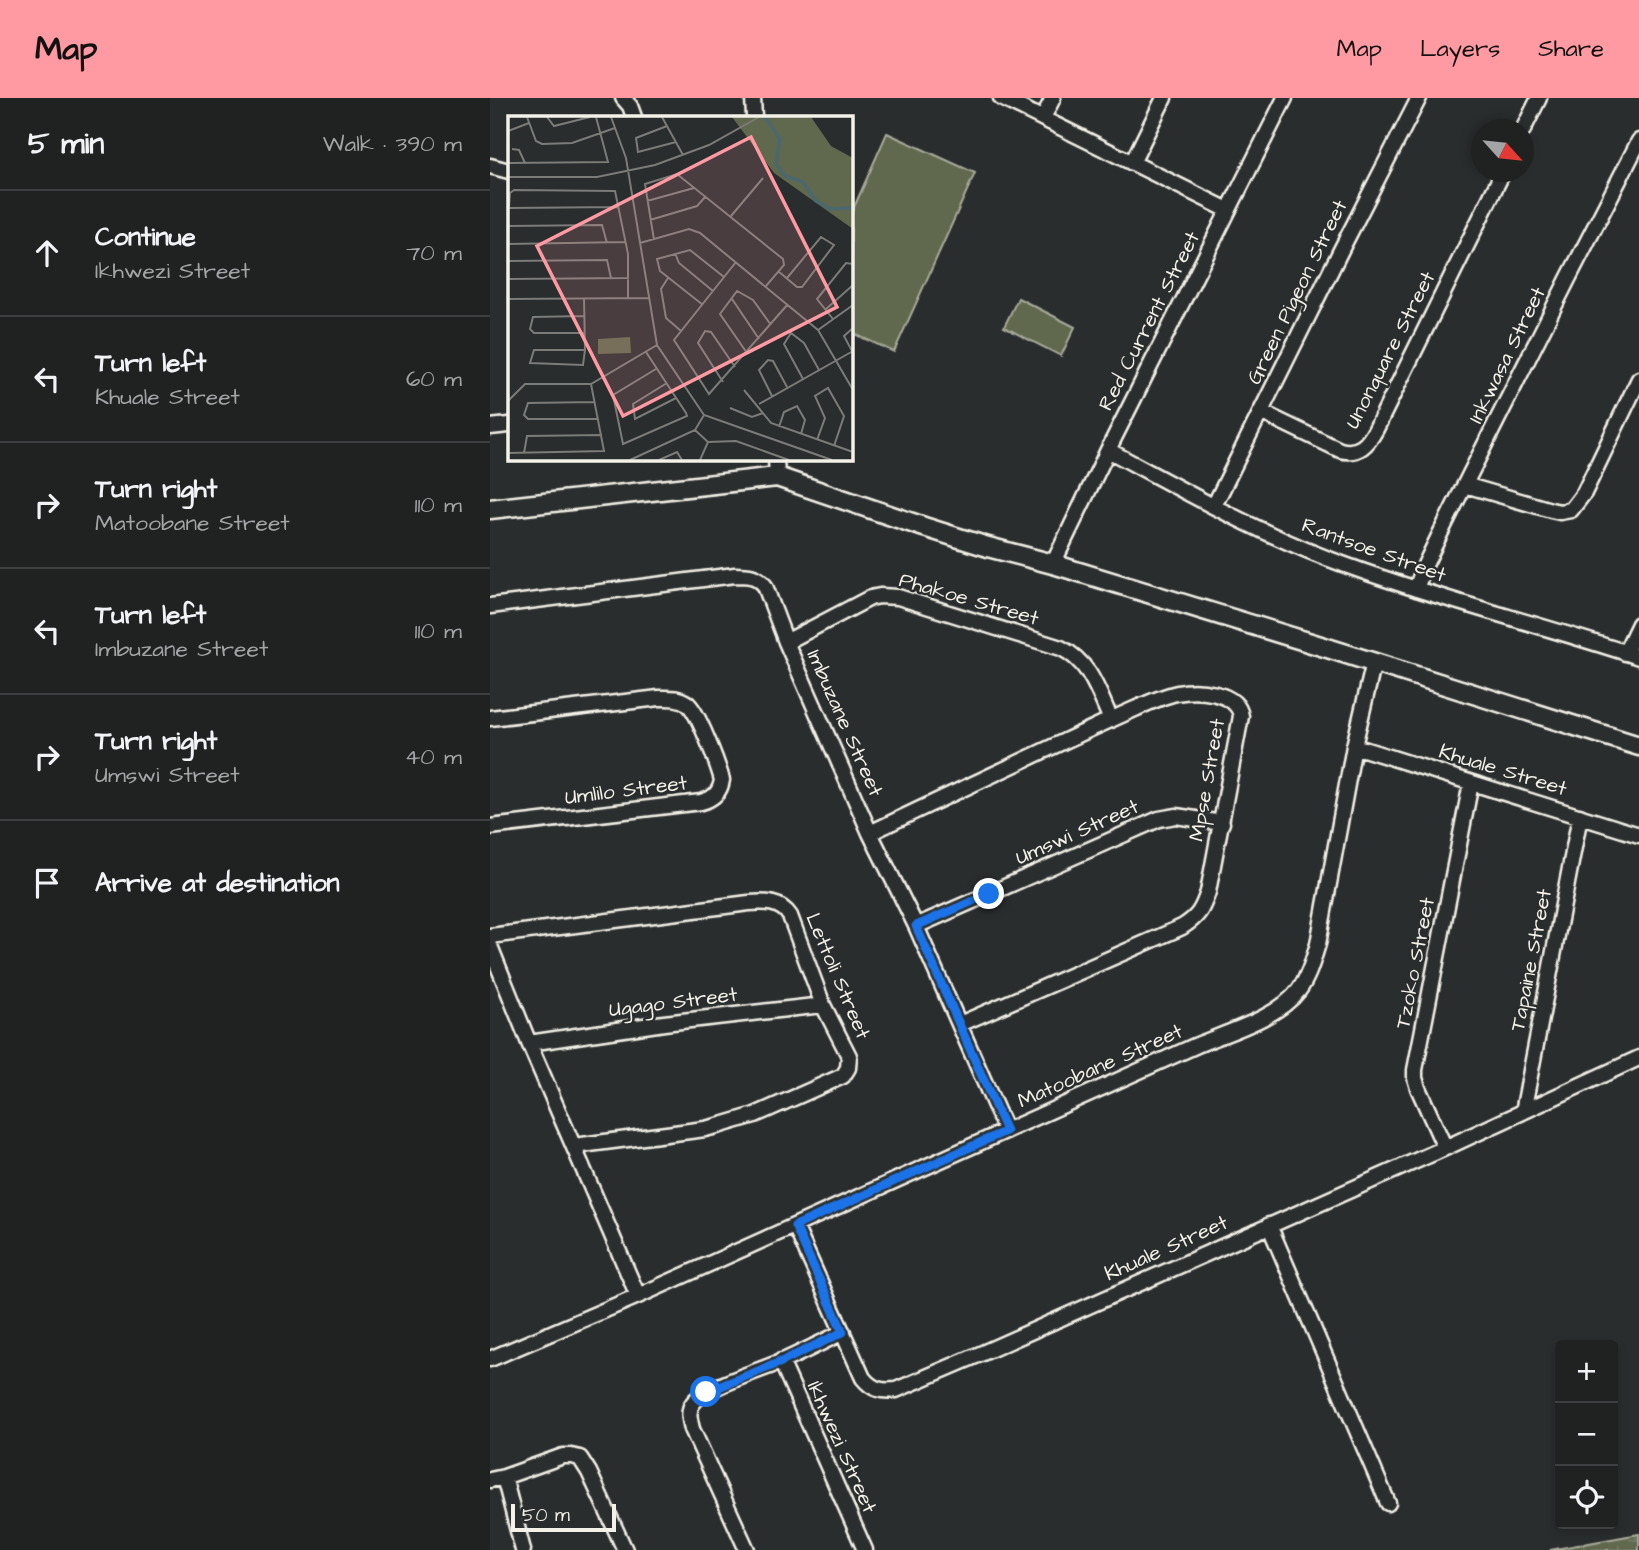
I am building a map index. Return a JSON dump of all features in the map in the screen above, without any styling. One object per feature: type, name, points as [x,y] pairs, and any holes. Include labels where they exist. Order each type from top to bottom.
[{"type":"street","points":[[623,98],[634,116]]},
{"type":"street","points":[[753,98],[754,116]]},
{"type":"street","points":[[1001,98],[1228,210]]},
{"type":"street","points":[[1043,118],[1053,98]]},
{"type":"street","points":[[1132,163],[1164,98]]},
{"type":"street","name":"Red Current Street","points":[[1053,564],[1285,98]]},
{"type":"street","name":"Green Pigeon Street","points":[[1214,506],[1340,250],[1419,98]]},
{"type":"street","points":[[1528,119],[1539,98]]},
{"type":"street","name":"Inkwasa Street","points":[[1416,589],[1465,485],[1639,141]]},
{"type":"street","points":[[490,166],[508,171]]},
{"type":"street","name":"Unonquare Street","points":[[1261,412],[1340,450],[1352,452],[1364,446],[1376,429],[1498,182]]},
{"type":"street","points":[[1465,485],[1560,513],[1571,510],[1584,493],[1639,379]]},
{"type":"street","points":[[490,427],[508,425]]},
{"type":"street","name":"Rantsoe Street","points":[[1108,450],[1244,521],[1348,566],[1632,655]]},
{"type":"street","points":[[776,460],[777,477]]},
{"type":"street","points":[[490,509],[777,477],[988,547],[1053,564],[1374,662],[1639,746]]},
{"type":"street","name":"Imbuzane Street","points":[[490,606],[746,575],[760,579],[870,833],[916,926],[1006,1131]]},
{"type":"street","name":"Phakoe Street","points":[[786,642],[870,597],[898,597],[1070,652],[1091,674],[1111,720]]},
{"type":"street","points":[[1632,655],[1639,624]]},
{"type":"street","name":"Matoobane Street","points":[[490,1359],[638,1296],[1278,1008],[1299,990],[1312,965],[1318,944],[1354,746],[1374,662]]},
{"type":"street","name":"Mpse Street","points":[[870,833],[1158,699],[1179,692],[1200,692],[1223,696],[1238,705],[1241,716],[1208,892],[1193,920],[960,1024]]},
{"type":"street","name":"Umlilo Street","points":[[490,718],[676,698],[684,701],[696,712],[722,780],[715,797],[701,802],[490,827]]},
{"type":"street","name":"Khuale Street","points":[[1354,746],[1639,835]]},
{"type":"street","name":"Tzoko Street","points":[[1445,1147],[1418,1088],[1415,1070],[1471,783]]},
{"type":"street","name":"Umswi Street","points":[[916,926],[1159,819],[1176,816],[1222,823]]},
{"type":"street","name":"Tapaine Street","points":[[1523,1112],[1580,816]]},
{"type":"street","name":"Lettoli Street","points":[[490,936],[749,903],[772,903],[790,916],[823,1005],[849,1056],[848,1068],[843,1076],[755,1115],[705,1129],[574,1146]]},
{"type":"street","points":[[490,946],[638,1296]]},
{"type":"street","name":"Ugago Street","points":[[529,1043],[664,1023],[823,1005]]},
{"type":"street","name":"Khuale Street","points":[[795,1226],[863,1378],[873,1389],[896,1390],[1445,1147],[1639,1058]]},
{"type":"street","points":[[1269,1225],[1388,1503]]},
{"type":"street","points":[[747,1550],[692,1429],[689,1418],[693,1402],[706,1392],[781,1362],[843,1332]]},
{"type":"street","name":"Ikhwezi Street","points":[[781,1362],[865,1550]]},
{"type":"street","points":[[523,1550],[497,1479],[571,1456],[580,1458],[589,1472],[625,1550]]},
{"type":"green space","points":[[887,133],[975,173],[894,352],[852,333],[852,212]]},
{"type":"green space","points":[[1018,298],[1075,327],[1061,356],[1004,327]]},
{"type":"green space","points":[[1639,1534],[1639,1550],[1550,1550]]},
{"type":"route","points":[[706,1392],[781,1362],[843,1332],[795,1226],[1006,1131],[916,926],[989,894]]}]
